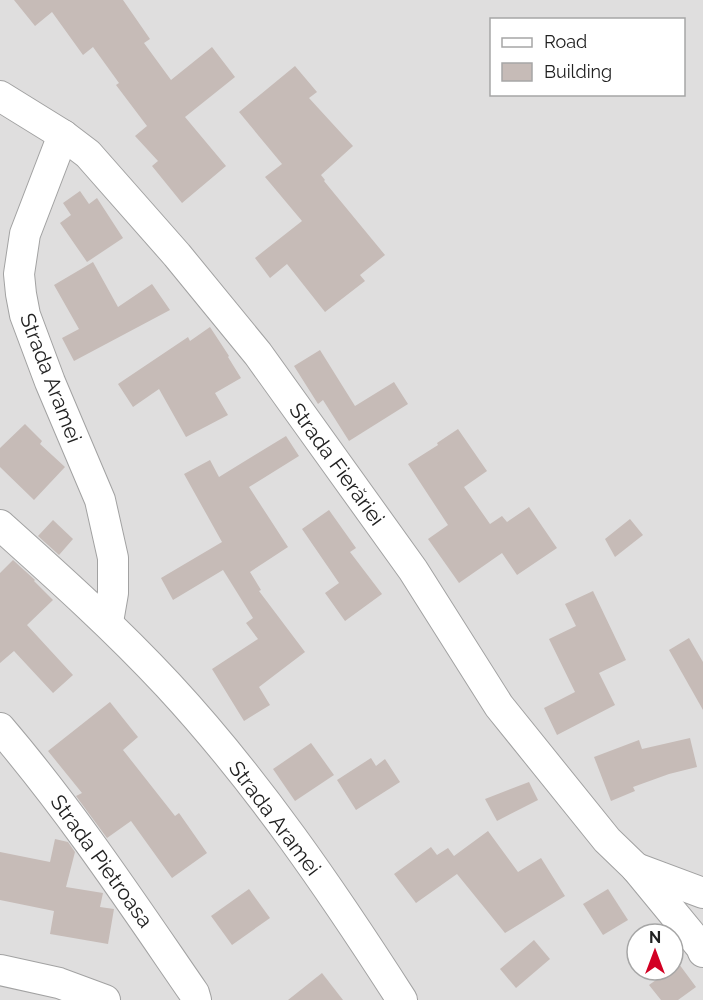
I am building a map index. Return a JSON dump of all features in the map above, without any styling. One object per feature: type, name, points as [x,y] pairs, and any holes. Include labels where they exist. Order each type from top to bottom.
[{"type":"street","name":"Strada Fierăriei","points":[[0,96],[63,135],[88,154],[177,255],[258,354],[413,570],[500,706],[607,840],[636,868]]},
{"type":"street","name":"Strada Aramei","points":[[63,135],[25,234],[19,274],[25,315],[50,382],[100,500],[113,558],[113,593],[108,622]]},
{"type":"street","name":"Strada Aramei","points":[[0,525],[108,622],[170,687],[243,773],[345,912],[402,1000]]},
{"type":"street","name":"Strada Pietroasa","points":[[0,728],[33,766],[107,868],[194,993],[196,1000]]},
{"type":"street","points":[[636,868],[703,893]]},
{"type":"street","points":[[636,868],[703,952]]},
{"type":"street","points":[[0,970],[59,983],[105,1000]]},
{"type":"shaded area","points":[[0,0],[703,0],[703,1000],[0,1000]]},
{"type":"building","points":[[14,0],[123,0],[150,39],[144,43],[171,80],[212,47],[235,77],[185,117],[226,166],[182,203],[152,166],[158,161],[135,136],[147,126],[116,85],[119,83],[93,47],[83,55],[52,12],[35,26]]},
{"type":"building","points":[[295,66],[317,92],[309,98],[353,146],[321,175],[385,255],[360,275],[365,281],[325,312],[287,264],[270,278],[255,258],[302,221],[265,177],[282,164],[239,112]]},
{"type":"building","points":[[80,191],[89,204],[97,198],[123,238],[87,262],[60,223],[71,215],[63,203]]},
{"type":"building","points":[[93,262],[118,307],[152,284],[170,310],[74,361],[62,338],[79,329],[54,285]]},
{"type":"building","points":[[210,327],[241,378],[215,393],[228,415],[186,437],[159,389],[133,407],[118,384],[188,337],[190,341]]},
{"type":"building","points":[[320,350],[355,406],[394,382],[408,404],[349,441],[323,400],[318,404],[294,366]]},
{"type":"building","points":[[25,424],[42,441],[40,444],[65,467],[34,500],[0,467],[0,448]]},
{"type":"building","points":[[458,429],[487,471],[464,487],[490,524],[502,516],[507,522],[529,507],[557,548],[517,575],[502,553],[459,583],[428,539],[448,525],[408,464]]},
{"type":"building","points":[[286,436],[299,456],[249,487],[288,547],[250,572],[261,590],[259,591],[305,652],[259,687],[270,705],[244,721],[212,669],[258,639],[246,623],[253,618],[223,570],[173,600],[161,578],[222,542],[184,474],[210,460],[219,477]]},
{"type":"building","points":[[329,510],[356,548],[350,552],[382,594],[345,621],[325,593],[339,583],[302,529]]},
{"type":"building","points":[[630,519],[643,535],[615,557],[605,539]]},
{"type":"building","points":[[53,520],[73,539],[59,555],[38,536]]},
{"type":"building","points":[[13,560],[53,600],[27,625],[73,675],[53,693],[14,651],[0,663],[0,573]]},
{"type":"building","points":[[593,591],[626,660],[599,673],[615,705],[557,735],[544,708],[575,692],[549,639],[576,626],[565,604]]},
{"type":"building","points":[[689,638],[703,662],[703,710],[669,650]]},
{"type":"building","points":[[110,702],[138,737],[123,750],[175,816],[179,813],[207,853],[172,878],[131,821],[107,838],[76,796],[82,793],[48,751]]},
{"type":"building","points":[[690,738],[697,767],[633,787],[635,791],[611,801],[594,757],[639,740],[642,749]]},
{"type":"building","points":[[311,743],[334,775],[295,801],[273,769]]},
{"type":"building","points":[[371,758],[376,766],[385,759],[400,782],[356,810],[337,780]]},
{"type":"building","points":[[529,782],[538,800],[497,821],[485,799]]},
{"type":"building","points":[[488,831],[518,872],[541,858],[565,896],[505,933],[457,874],[416,903],[394,874],[431,847],[437,855],[448,848],[454,856]]},
{"type":"building","points":[[55,839],[68,842],[75,852],[66,887],[103,893],[100,907],[114,909],[108,944],[50,934],[54,911],[0,900],[0,852],[50,862]]},
{"type":"building","points":[[249,889],[270,918],[232,945],[211,916]]},
{"type":"building","points":[[608,889],[628,920],[603,935],[583,904]]},
{"type":"building","points":[[534,940],[550,959],[516,988],[500,969]]},
{"type":"building","points":[[685,972],[696,987],[678,1000],[661,1000],[649,985],[653,982],[685,982]]},
{"type":"building","points":[[322,973],[343,1000],[288,1000]]}]
